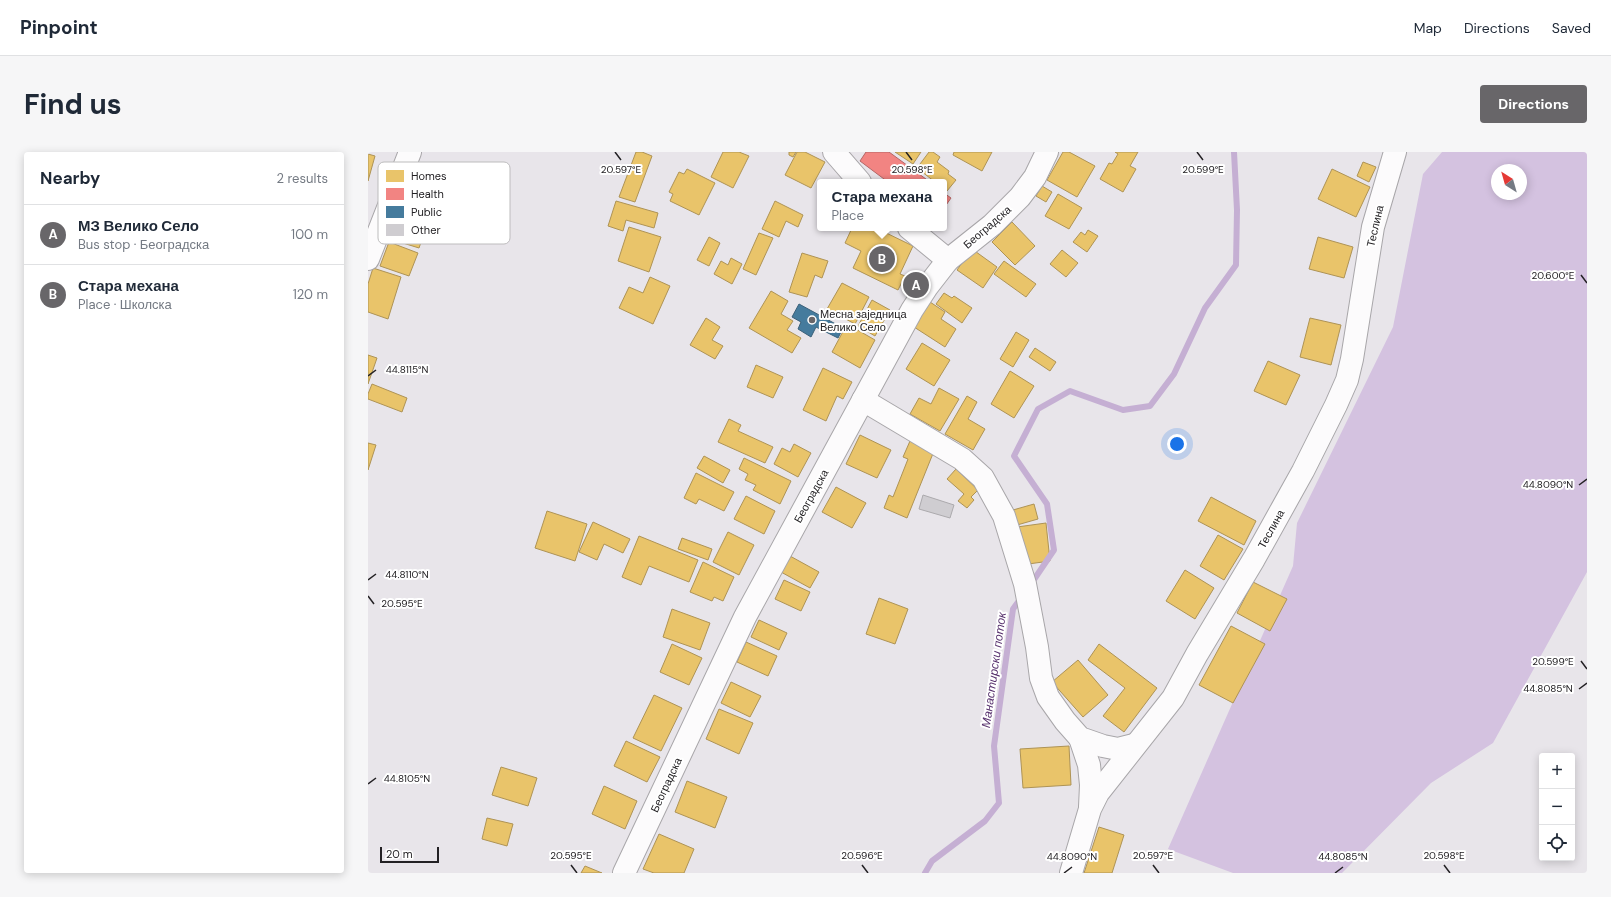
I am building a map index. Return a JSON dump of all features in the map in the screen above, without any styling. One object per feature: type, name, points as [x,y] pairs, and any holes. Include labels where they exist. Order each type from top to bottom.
[{"type":"street","points":[[405,162],[410,152]]},
{"type":"street","points":[[834,152],[857,179]]},
{"type":"street","name":"Београдска","points":[[624,873],[745,617],[912,310],[927,287],[948,260],[992,225],[1020,197],[1035,177],[1047,152]]},
{"type":"street","name":"Теслина","points":[[1071,873],[1090,809],[1098,794],[1173,698],[1197,654],[1254,559],[1303,471],[1336,405],[1347,380],[1352,360],[1373,227],[1395,152]]},
{"type":"street","points":[[368,259],[373,232],[378,221]]},
{"type":"street","points":[[913,231],[948,260]]},
{"type":"street","points":[[863,400],[962,459],[983,478],[1004,516],[1027,592],[1038,647],[1041,678],[1048,697],[1065,721],[1080,738],[1089,765],[1091,785],[1090,809]]},
{"type":"street","points":[[1080,738],[1103,746],[1118,749],[1134,746]]},
{"type":"shaded area","points":[[1442,152],[1587,152],[1587,572],[1493,743],[1431,783],[1342,873],[1233,873],[1168,849],[1293,566],[1297,523],[1393,327],[1423,174]]},
{"type":"building: Homes","points":[[636,152],[642,152],[652,156],[635,202],[619,197]]},
{"type":"building: Homes","points":[[723,152],[739,152],[749,156],[733,188],[711,177]]},
{"type":"building: Homes","points":[[789,152],[796,152],[793,157],[789,155]]},
{"type":"building: Homes","points":[[797,152],[805,152],[825,162],[811,188],[785,175]]},
{"type":"building: Homes","points":[[895,152],[921,152],[913,164]]},
{"type":"building: Homes","points":[[929,152],[933,152],[940,157],[937,162],[949,171],[948,174],[956,180],[947,191],[947,179],[931,179],[917,168]]},
{"type":"building: Homes","points":[[954,152],[992,152],[982,171],[953,155]]},
{"type":"building: Homes","points":[[1063,152],[1069,152],[1095,166],[1077,197],[1047,180]]},
{"type":"building: Homes","points":[[1115,152],[1138,152],[1130,166],[1136,169],[1123,192],[1100,179],[1109,163],[1112,164],[1118,154]]},
{"type":"building: Homes","points":[[368,154],[375,156],[368,181]]},
{"type":"building: Homes","points":[[1363,162],[1376,167],[1369,182],[1357,176]]},
{"type":"building: Homes","points":[[687,169],[715,183],[699,215],[670,201],[673,194],[669,192],[679,172],[684,174]]},
{"type":"building: Homes","points":[[1332,169],[1370,187],[1356,217],[1318,199]]},
{"type":"building: Homes","points":[[1042,186],[1052,192],[1046,202],[1036,196]]},
{"type":"building: Homes","points":[[1058,194],[1082,208],[1069,229],[1045,216]]},
{"type":"building: Homes","points":[[616,201],[658,213],[654,228],[626,220],[623,231],[608,226]]},
{"type":"building: Homes","points":[[775,201],[803,215],[798,227],[786,221],[779,237],[762,229]]},
{"type":"building: Homes","points":[[1012,222],[1035,246],[1015,265],[992,242]]},
{"type":"building: Homes","points":[[629,227],[661,237],[649,272],[618,261]]},
{"type":"building: Homes","points":[[1088,230],[1098,236],[1087,252],[1073,242],[1081,232],[1085,235]]},
{"type":"building: Homes","points":[[851,231],[882,231],[913,246],[900,274],[905,276],[898,290],[853,268],[861,251],[845,243]]},
{"type":"building: Homes","points":[[759,233],[773,238],[756,275],[743,269]]},
{"type":"building: Homes","points":[[709,237],[720,243],[709,266],[697,260]]},
{"type":"building: Homes","points":[[1318,237],[1353,247],[1344,278],[1309,269]]},
{"type":"building: Homes","points":[[388,244],[394,244],[418,253],[409,276],[380,266]]},
{"type":"building: Homes","points":[[406,244],[420,244],[419,248]]},
{"type":"building: Homes","points":[[972,249],[997,267],[983,288],[957,270]]},
{"type":"building: Homes","points":[[1062,250],[1078,263],[1066,277],[1050,264]]},
{"type":"building: Homes","points":[[802,253],[828,261],[822,278],[815,275],[807,297],[789,292]]},
{"type":"building: Homes","points":[[731,258],[742,264],[732,284],[714,274],[721,261],[728,265]]},
{"type":"building: Homes","points":[[1004,261],[1036,284],[1026,297],[994,274]]},
{"type":"building: Homes","points":[[373,268],[401,277],[388,319],[368,312],[368,284]]},
{"type":"building: Homes","points":[[650,277],[670,286],[653,324],[619,308],[629,287],[643,293]]},
{"type":"building: Homes","points":[[842,283],[869,297],[855,324],[827,309]]},
{"type":"building: Homes","points":[[771,291],[788,301],[781,314],[793,321],[787,330],[801,338],[792,353],[749,328]]},
{"type":"building: Homes","points":[[944,293],[952,298],[954,296],[972,308],[962,323],[936,304]]},
{"type":"building: Homes","points":[[872,300],[890,310],[875,336],[858,326]]},
{"type":"building: Homes","points":[[930,302],[945,312],[941,319],[956,329],[945,347],[914,327]]},
{"type":"building: Homes","points":[[706,318],[720,327],[712,340],[723,346],[715,359],[690,345]]},
{"type":"building: Homes","points":[[1310,318],[1341,325],[1331,365],[1300,357]]},
{"type":"building: Homes","points":[[847,324],[875,340],[860,368],[832,352]]},
{"type":"building: Homes","points":[[1016,332],[1029,340],[1013,367],[1000,359]]},
{"type":"building: Homes","points":[[922,343],[950,360],[934,386],[906,369]]},
{"type":"building: Homes","points":[[1035,348],[1056,362],[1050,371],[1029,357]]},
{"type":"building: Homes","points":[[368,355],[377,358],[368,384]]},
{"type":"building: Homes","points":[[1268,361],[1300,375],[1286,405],[1254,391]]},
{"type":"building: Homes","points":[[756,365],[783,377],[773,398],[747,387]]},
{"type":"building: Homes","points":[[823,368],[852,382],[843,399],[837,396],[826,421],[803,410]]},
{"type":"building: Homes","points":[[1010,371],[1034,386],[1014,418],[991,404]]},
{"type":"building: Homes","points":[[372,384],[407,398],[402,412],[368,399],[368,394]]},
{"type":"building: Homes","points":[[939,388],[959,399],[940,431],[910,414],[919,398],[931,404]]},
{"type":"building: Homes","points":[[967,396],[977,402],[968,419],[985,429],[973,450],[945,434]]},
{"type":"building: Homes","points":[[729,419],[741,425],[738,431],[773,447],[765,463],[718,442]]},
{"type":"building: Homes","points":[[860,435],[891,450],[877,478],[846,464]]},
{"type":"building: Homes","points":[[910,441],[934,451],[907,518],[884,508],[889,495],[893,497],[908,459],[903,457]]},
{"type":"building: Homes","points":[[368,443],[376,445],[368,470]]},
{"type":"building: Homes","points":[[794,444],[811,453],[798,477],[774,464],[782,448],[790,452]]},
{"type":"building: Homes","points":[[704,456],[730,470],[723,483],[697,468]]},
{"type":"building: Homes","points":[[744,458],[791,481],[780,504],[753,490],[756,485],[745,480],[748,474],[739,469]]},
{"type":"building: Homes","points":[[956,469],[978,490],[971,497],[974,500],[967,508],[958,501],[964,494],[947,479]]},
{"type":"building: Homes","points":[[696,473],[734,492],[724,511],[699,499],[696,504],[684,498]]},
{"type":"building: Homes","points":[[836,487],[866,503],[852,528],[822,512]]},
{"type":"building: Homes","points":[[746,496],[775,511],[764,534],[734,519]]},
{"type":"building: Homes","points":[[1211,497],[1256,521],[1244,545],[1198,521]]},
{"type":"building: Homes","points":[[1034,504],[1038,519],[1017,525],[1013,510]]},
{"type":"building: Homes","points":[[547,511],[587,524],[575,561],[535,548]]},
{"type":"building: Homes","points":[[593,522],[630,539],[623,553],[604,544],[597,560],[579,552]]},
{"type":"building: Homes","points":[[1046,523],[1050,561],[1021,565],[1017,527]]},
{"type":"building: Homes","points":[[728,532],[754,545],[739,575],[713,562]]},
{"type":"building: Homes","points":[[1218,535],[1243,549],[1224,580],[1200,566]]},
{"type":"building: Homes","points":[[639,536],[698,560],[689,582],[649,566],[641,585],[622,577]]},
{"type":"building: Homes","points":[[682,538],[712,549],[708,560],[678,549]]},
{"type":"building: Homes","points":[[790,556],[819,572],[810,588],[781,572]]},
{"type":"building: Homes","points":[[703,562],[734,577],[723,601],[714,597],[712,601],[690,592]]},
{"type":"building: Homes","points":[[1185,570],[1214,588],[1195,619],[1166,601]]},
{"type":"building: Homes","points":[[784,580],[810,592],[801,611],[775,599]]},
{"type":"building: Homes","points":[[1253,582],[1287,599],[1270,631],[1237,613]]},
{"type":"building: Homes","points":[[879,598],[908,609],[895,644],[866,634]]},
{"type":"building: Homes","points":[[672,609],[710,623],[700,650],[663,637]]},
{"type":"building: Homes","points":[[759,620],[787,633],[779,650],[751,637]]},
{"type":"building: Homes","points":[[1231,626],[1265,644],[1233,703],[1199,685]]},
{"type":"building: Homes","points":[[746,642],[777,656],[768,676],[737,662]]},
{"type":"building: Homes","points":[[672,644],[702,658],[689,685],[660,672]]},
{"type":"building: Homes","points":[[1099,644],[1157,688],[1124,732],[1103,716],[1125,688],[1088,660]]},
{"type":"building: Homes","points":[[1078,660],[1108,695],[1083,717],[1052,682]]},
{"type":"building: Homes","points":[[731,682],[761,696],[750,717],[721,703]]},
{"type":"building: Homes","points":[[654,695],[682,708],[661,751],[633,738]]},
{"type":"building: Homes","points":[[719,709],[753,723],[739,754],[706,739]]},
{"type":"building: Homes","points":[[626,741],[660,757],[647,782],[614,766]]},
{"type":"building: Homes","points":[[1069,746],[1071,785],[1023,788],[1020,749]]},
{"type":"building: Homes","points":[[501,767],[537,778],[528,806],[492,795]]},
{"type":"building: Homes","points":[[687,781],[727,797],[715,828],[675,812]]},
{"type":"building: Homes","points":[[604,786],[637,801],[625,829],[592,814]]},
{"type":"building: Homes","points":[[487,818],[513,824],[507,846],[482,839]]},
{"type":"building: Homes","points":[[1099,827],[1124,835],[1112,873],[1084,873]]},
{"type":"building: Homes","points":[[659,834],[694,849],[684,873],[654,873],[643,869]]},
{"type":"building: Homes","points":[[585,866],[602,873],[581,873]]},
{"type":"building: Health","points":[[866,152],[889,152],[926,179],[884,179],[860,161]]},
{"type":"building: Health","points":[[947,195],[951,198],[947,204]]},
{"type":"building: Public","name":"Месна заједница Велико Село","points":[[799,304],[843,328],[838,338],[816,327],[811,337],[798,329],[801,322],[792,317]]},
{"type":"building: Other","points":[[923,495],[954,505],[950,518],[919,509]]},
{"type":"waterway","name":"Манастирски поток","points":[[1031,584],[1054,550],[1047,504],[1014,456],[1038,409],[1070,391],[1123,410],[1150,406],[1174,374],[1205,308],[1236,265],[1237,210],[1234,152]]},
{"type":"waterway","name":"Манастирски поток","points":[[925,873],[932,861],[985,821],[999,803],[994,746],[1013,609],[1021,598]]},
{"type":"place","name":"Стара механа","points":[[882,259]]},
{"type":"place","name":"МЗ Велико Село","points":[[916,285]]},
{"type":"place","name":"Месна заједница Велико Село","points":[[812,320]]}]
